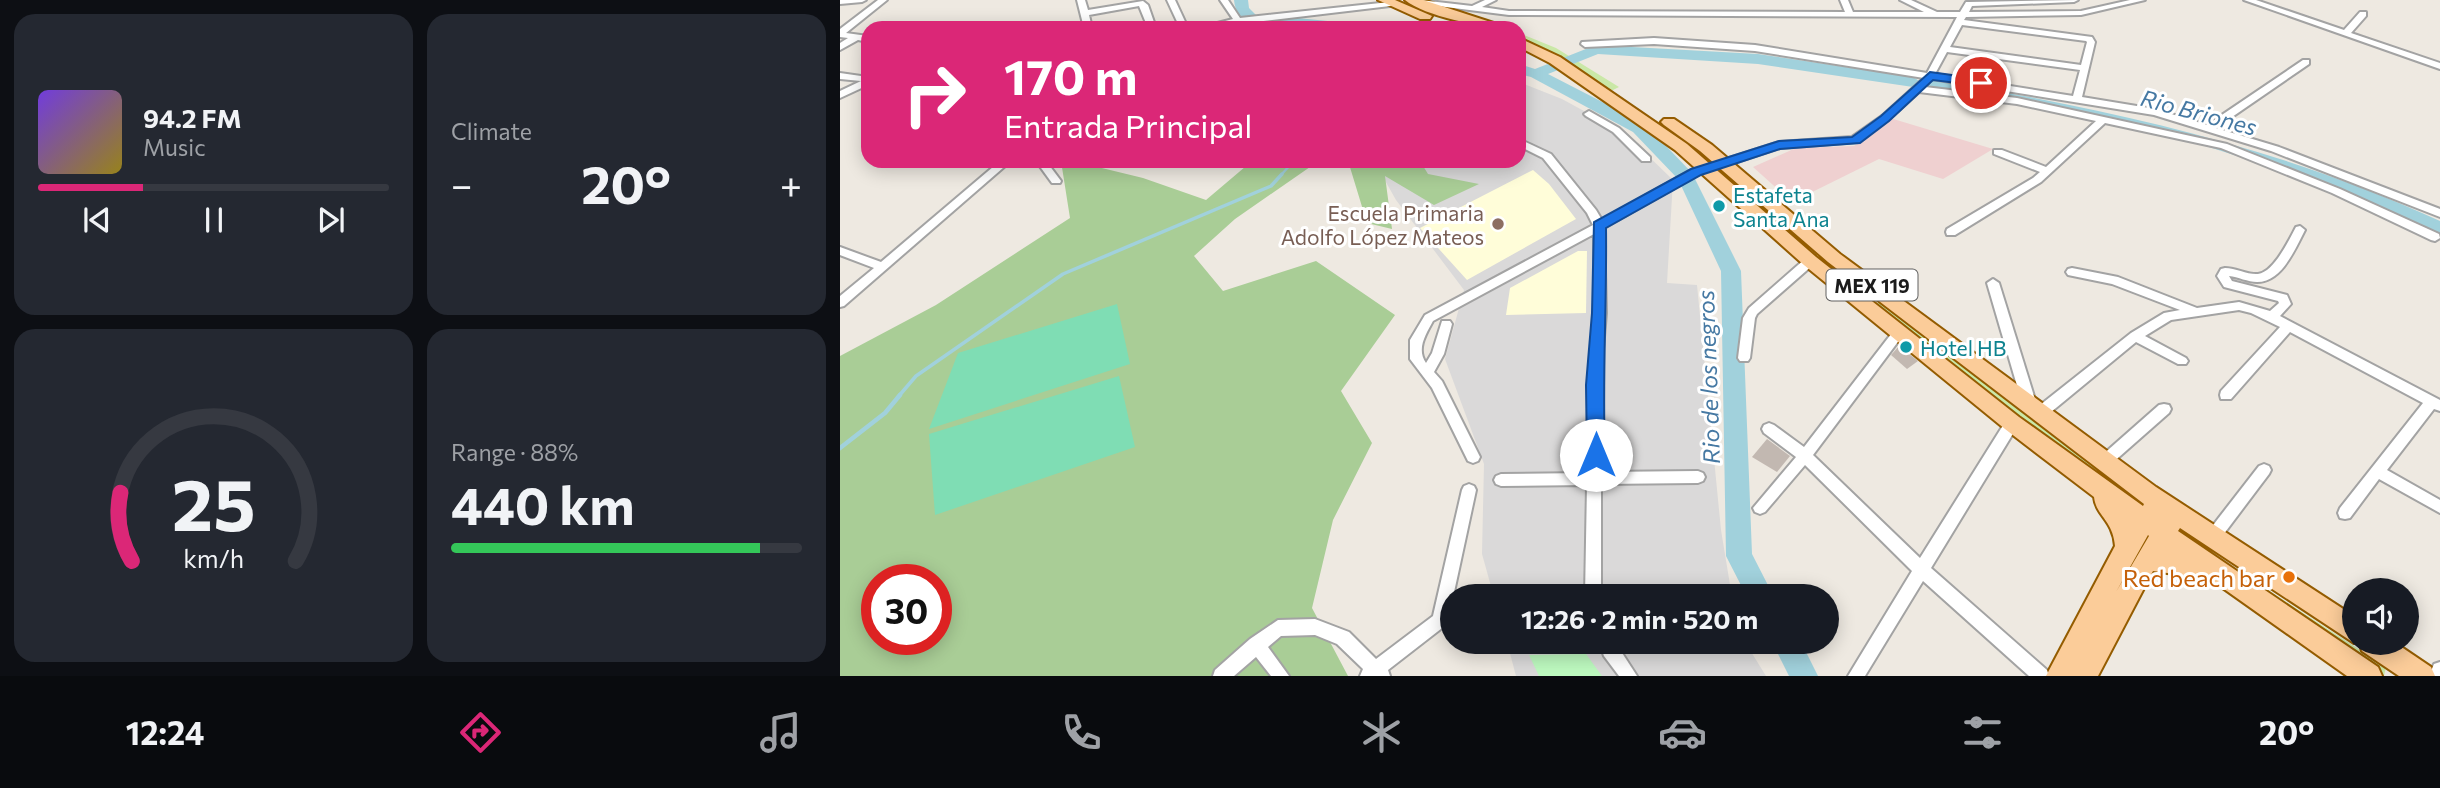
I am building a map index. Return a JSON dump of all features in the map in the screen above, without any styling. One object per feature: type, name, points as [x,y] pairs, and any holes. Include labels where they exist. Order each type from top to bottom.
[{"type":"main road","points":[[1413,1],[1468,19]]},
{"type":"main road","points":[[1387,2],[1468,19]]},
{"type":"main road","name":"MEX 119","points":[[1526,35],[1559,47],[1581,69],[1639,108],[1810,261],[2084,478],[2161,517],[2211,538],[2342,623]]},
{"type":"main road","name":"MEX 119","points":[[1526,46],[1581,69]]},
{"type":"main road","name":"MEX 119","points":[[1707,169],[1835,258],[2105,461],[2222,575],[2365,675]]},
{"type":"main road","points":[[1828,274],[1864,294],[1873,294],[1875,288]]},
{"type":"main road","points":[[2084,478],[2118,514],[2137,553],[2084,676]]},
{"type":"main road","points":[[2059,676],[2161,517]]},
{"type":"main road","points":[[2137,553],[2196,566],[2222,575]]},
{"type":"main road","points":[[2390,655],[2422,676]]},
{"type":"street","points":[[840,2],[862,0]]},
{"type":"street","points":[[840,34],[883,0]]},
{"type":"street","points":[[1081,0],[1087,21]]},
{"type":"street","points":[[1171,0],[1181,21]]},
{"type":"street","points":[[1224,0],[1238,21],[1387,2]]},
{"type":"street","points":[[1468,19],[1492,0]]},
{"type":"street","points":[[1844,0],[1850,14]]},
{"type":"street","points":[[1904,0],[1934,15]]},
{"type":"street","points":[[1958,1],[1968,5],[2074,0]]},
{"type":"street","points":[[1961,18],[2081,13],[2141,0]]},
{"type":"street","points":[[2248,0],[2440,66]]},
{"type":"street","points":[[1085,13],[1140,3],[1144,5],[1150,21]]},
{"type":"street","points":[[1473,457],[1457,422],[1427,372],[1416,359],[1416,340],[1429,318],[1707,169],[1779,145],[1855,140],[1919,89],[1930,76],[1968,5]]},
{"type":"street","points":[[1468,19],[1509,13],[1678,10],[1934,15],[1961,18],[2089,39],[2091,42],[2077,98]]},
{"type":"street","points":[[2346,33],[2363,14]]},
{"type":"street","points":[[840,34],[861,38]]},
{"type":"street","points":[[840,47],[856,37]]},
{"type":"street","points":[[1585,44],[1654,41],[1755,48],[2155,112],[2276,149],[2440,212]]},
{"type":"street","points":[[1944,49],[2085,68]]},
{"type":"street","points":[[2209,128],[2306,62]]},
{"type":"street","points":[[840,76],[861,79]]},
{"type":"street","points":[[840,95],[861,84]]},
{"type":"street","points":[[1919,89],[2017,101],[2224,146],[2336,191],[2434,237]]},
{"type":"street","points":[[1590,114],[1616,130],[1646,159]]},
{"type":"street","points":[[1951,232],[2037,180],[2103,120]]},
{"type":"street","points":[[1526,146],[1547,156],[1592,212],[1599,226],[1600,313],[1594,385],[1593,584]]},
{"type":"street","points":[[1997,152],[2048,171]]},
{"type":"street","points":[[840,303],[998,168]]},
{"type":"street","points":[[1047,168],[1056,180]]},
{"type":"street","points":[[2272,317],[2285,304],[2283,298],[2228,284],[2222,276],[2225,272],[2238,271],[2262,278],[2284,260],[2300,230]]},
{"type":"street","points":[[840,251],[881,266]]},
{"type":"street","points":[[1744,358],[1749,318],[1753,311],[1810,261]]},
{"type":"street","points":[[2072,272],[2114,280],[2196,311]]},
{"type":"street","points":[[1993,283],[2035,409],[2135,336],[2168,316],[2239,306],[2272,317],[2436,403],[2377,471],[2345,513]]},
{"type":"street","points":[[1427,372],[1437,354],[1446,324]]},
{"type":"street","points":[[2226,395],[2288,326]]},
{"type":"street","points":[[1760,509],[1805,456],[1899,332]]},
{"type":"street","points":[[2135,336],[2182,362]]},
{"type":"street","points":[[2105,461],[2164,409]]},
{"type":"street","points":[[1856,676],[2012,423]]},
{"type":"street","points":[[1769,429],[1805,456],[1922,570],[2041,676]]},
{"type":"street","points":[[2211,538],[2264,470]]},
{"type":"street","points":[[2377,471],[2440,507]]},
{"type":"street","points":[[1501,480],[1698,477]]},
{"type":"street","points":[[1221,676],[1278,628],[1315,627],[1343,638],[1372,672],[1440,620],[1469,490]]},
{"type":"street","points":[[1256,645],[1281,676]]},
{"type":"street","points":[[1613,654],[1629,676]]},
{"type":"street","points":[[2437,676],[2440,670]]},
{"type":"shaded area","points":[[1526,85],[1562,99],[1606,123],[1636,144],[1673,180],[1667,283],[1697,285],[1721,530],[1730,584],[1490,584],[1482,554],[1484,464],[1445,359],[1464,290],[1396,200],[1378,168],[1526,168]]},
{"type":"shaded area","points":[[1890,118],[1993,149],[1943,179],[1879,159],[1792,202],[1753,167],[1796,148],[1854,146],[1872,135]]},
{"type":"shaded area","name":"Escuela Primaria Adolfo López Mateos","points":[[1533,170],[1549,184],[1576,219],[1467,280],[1420,228]]},
{"type":"shaded area","points":[[1578,251],[1587,251],[1586,313],[1506,315],[1510,288]]},
{"type":"shaded area","points":[[1510,654],[1752,654],[1766,676],[1516,676]]},
{"type":"green space","points":[[1526,36],[1556,48],[1619,87],[1607,93],[1526,45]]},
{"type":"green space","points":[[1062,168],[1102,168],[1143,178],[1206,200],[1244,168],[1309,168],[1235,219],[1194,256],[1223,291],[1316,261],[1395,315],[1341,391],[1372,443],[1333,520],[1312,608],[1348,676],[840,676],[840,356],[936,305],[1070,218]]},
{"type":"green space","points":[[1350,168],[1424,168],[1428,174],[1479,184],[1434,205],[1385,176],[1392,229],[1367,223]]},
{"type":"green space","points":[[1869,303],[1887,303],[2139,492],[2129,501]]},
{"type":"green space","points":[[1117,304],[1130,364],[929,429],[958,353]]},
{"type":"green space","points":[[1119,376],[1135,447],[935,515],[929,434]]},
{"type":"green space","points":[[2190,539],[2342,638],[2342,649]]},
{"type":"green space","points":[[1586,654],[1602,676],[1539,676],[1529,655]]},
{"type":"green space","points":[[2351,655],[2368,655],[2386,667],[2384,676]]},
{"type":"building","points":[[1899,346],[1918,361],[1907,369],[1891,355]]},
{"type":"building","points":[[1767,439],[1790,456],[1777,472],[1752,457]]},
{"type":"waterway","name":"Rio Briones","points":[[1241,0],[1242,10],[1251,17]]},
{"type":"waterway","name":"Rio Briones","points":[[1278,20],[1288,21]]},
{"type":"waterway","name":"Rio Briones","points":[[1536,74],[1596,49],[1758,59],[1913,82]]},
{"type":"waterway","name":"Rio Briones","points":[[1526,71],[1536,74]]},
{"type":"waterway","name":"Rio de los negros","points":[[1536,74],[1639,128],[1686,177],[1731,271],[1739,556],[1754,584]]},
{"type":"waterway","name":"Rio Briones","points":[[1933,85],[2064,107],[2256,155],[2318,176],[2440,229]]},
{"type":"waterway","points":[[1280,176],[1287,168]]},
{"type":"waterway","points":[[898,397],[916,376],[1063,274],[1271,186],[1282,174]]},
{"type":"waterway","points":[[840,448],[885,413],[900,395]]},
{"type":"waterway","name":"Rio de los negros","points":[[1792,654],[1804,676]]},
{"type":"place","name":"Estafeta Santa Ana","points":[[1719,206]]},
{"type":"place","name":"Escuela Primaria Adolfo López Mateos","points":[[1498,224]]},
{"type":"place","name":"Hotel HB","points":[[1906,347]]},
{"type":"place","name":"Red beach bar","points":[[2289,577]]},
{"type":"route","points":[[1596,455],[1594,385],[1600,313],[1599,226],[1693,173],[1779,145],[1844,143],[1855,140],[1885,118],[1930,76],[1981,83]]}]
